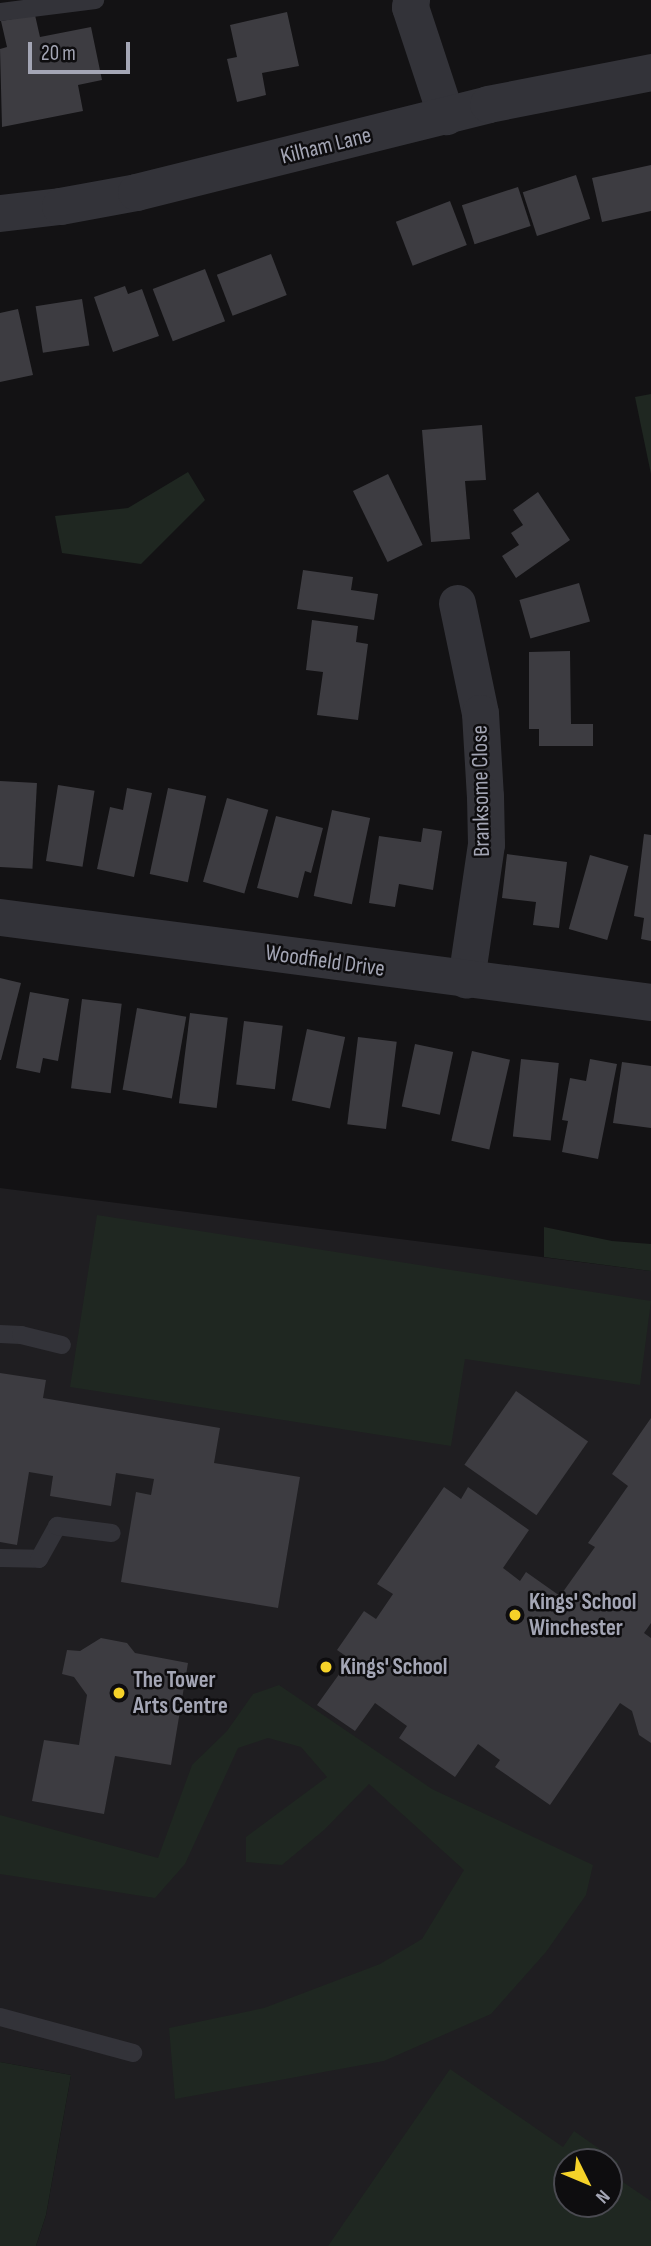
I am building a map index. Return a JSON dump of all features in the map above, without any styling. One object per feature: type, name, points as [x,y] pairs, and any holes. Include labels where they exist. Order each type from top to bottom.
[{"type":"street","points":[[411,0],[410,7],[446,116]]},
{"type":"street","name":"Kilham Lane","points":[[0,213],[60,206],[136,192],[446,116],[651,72]]},
{"type":"street","name":"Branksome Close","points":[[457,603],[480,713],[486,844],[466,980]]},
{"type":"street","name":"Woodfield Drive","points":[[0,917],[466,980],[651,1002]]},
{"type":"lane","points":[[0,12],[95,0]]},
{"type":"lane","points":[[0,1334],[20,1335],[62,1345]]},
{"type":"lane","points":[[0,1558],[39,1559],[57,1526],[112,1533]]},
{"type":"lane","points":[[0,2017],[133,2053]]},
{"type":"shaded area","points":[[651,394],[651,474],[635,397]]},
{"type":"shaded area","points":[[188,472],[205,500],[141,564],[62,553],[55,516],[128,508]]},
{"type":"shaded area","name":"Kings' School","points":[[0,1188],[651,1271],[651,2246],[36,2246],[46,2215],[71,2075],[0,2062]]},
{"type":"shaded area","points":[[97,1215],[651,1301],[640,1385],[465,1359],[451,1446],[70,1387]]},
{"type":"shaded area","points":[[544,1227],[612,1241],[651,1244],[651,1271],[544,1257]]},
{"type":"shaded area","points":[[279,1685],[432,1789],[593,1865],[586,1895],[546,1952],[491,2014],[384,2061],[175,2099],[169,2028],[264,2008],[380,1964],[422,1939],[464,1870],[369,1784],[324,1830],[282,1865],[246,1862],[246,1837],[327,1777],[301,1747],[268,1738],[238,1748],[185,1864],[155,1898],[0,1874],[0,1815],[158,1858],[192,1765],[227,1731],[253,1694]]},
{"type":"shaded area","points":[[0,2062],[71,2075],[46,2215],[36,2246],[0,2246]]},
{"type":"shaded area","points":[[450,2069],[563,2147],[574,2131],[598,2148],[553,2148],[553,2218],[623,2218],[623,2182],[651,2201],[651,2246],[328,2246]]},
{"type":"building","points":[[287,12],[299,66],[262,73],[266,95],[237,102],[227,59],[237,57],[230,25]]},
{"type":"building","points":[[35,15],[40,37],[91,27],[102,80],[78,85],[83,111],[2,127],[0,49],[7,47],[1,21]]},
{"type":"building","points":[[651,165],[651,211],[602,222],[592,178]]},
{"type":"building","points":[[576,175],[590,219],[537,236],[523,192]]},
{"type":"building","points":[[518,187],[531,226],[475,244],[462,205]]},
{"type":"building","points":[[450,201],[467,245],[413,266],[396,222]]},
{"type":"building","points":[[271,254],[287,295],[233,316],[217,275]]},
{"type":"building","points":[[205,269],[225,321],[173,341],[153,289]]},
{"type":"building","points":[[125,286],[128,294],[142,289],[159,336],[113,352],[94,297]]},
{"type":"building","points":[[82,299],[89,345],[43,353],[36,306]]},
{"type":"building","points":[[18,309],[33,375],[0,382],[0,313]]},
{"type":"building","points":[[482,425],[486,480],[465,481],[470,539],[431,542],[422,430]]},
{"type":"building","points":[[388,474],[423,545],[388,562],[353,491]]},
{"type":"building","points":[[538,492],[570,540],[516,578],[502,556],[519,545],[511,533],[523,525],[513,510]]},
{"type":"building","points":[[303,570],[353,577],[351,590],[378,594],[374,620],[297,609]]},
{"type":"building","points":[[579,583],[590,621],[530,639],[519,600]]},
{"type":"building","points":[[312,620],[358,626],[356,642],[368,644],[358,720],[317,715],[323,672],[306,670]]},
{"type":"building","points":[[570,651],[571,724],[593,724],[593,746],[539,746],[539,729],[529,729],[529,652]]},
{"type":"building","points":[[0,781],[37,783],[32,869],[0,867]]},
{"type":"building","points":[[58,785],[95,791],[82,867],[46,861]]},
{"type":"building","points":[[127,788],[152,793],[134,877],[97,869],[110,807],[123,810]]},
{"type":"building","points":[[168,788],[206,796],[188,882],[150,874]]},
{"type":"building","points":[[227,798],[268,810],[244,893],[203,882]]},
{"type":"building","points":[[332,810],[370,818],[352,904],[314,896]]},
{"type":"building","points":[[276,816],[323,828],[311,873],[305,871],[298,898],[257,888]]},
{"type":"building","points":[[423,828],[442,831],[433,890],[399,884],[395,907],[369,903],[379,836],[421,842]]},
{"type":"building","points":[[644,834],[651,835],[651,941],[641,939],[644,918],[634,916]]},
{"type":"building","points":[[507,854],[567,862],[559,928],[533,925],[536,902],[502,898]]},
{"type":"building","points":[[590,855],[628,866],[607,940],[569,929]]},
{"type":"building","points":[[0,978],[21,983],[1,1060],[0,1060]]},
{"type":"building","points":[[30,992],[69,999],[58,1061],[43,1058],[40,1073],[16,1068]]},
{"type":"building","points":[[82,999],[122,1004],[111,1093],[71,1088]]},
{"type":"building","points":[[137,1008],[186,1017],[172,1098],[123,1090]]},
{"type":"building","points":[[190,1013],[228,1018],[217,1108],[179,1103]]},
{"type":"building","points":[[244,1021],[283,1026],[275,1089],[236,1085]]},
{"type":"building","points":[[307,1029],[345,1037],[330,1109],[292,1100]]},
{"type":"building","points":[[358,1037],[397,1042],[386,1129],[347,1124]]},
{"type":"building","points":[[415,1044],[453,1052],[440,1115],[402,1107]]},
{"type":"building","points":[[472,1051],[510,1060],[489,1149],[451,1141]]},
{"type":"building","points":[[521,1059],[559,1063],[551,1141],[513,1137]]},
{"type":"building","points":[[590,1059],[617,1064],[598,1159],[562,1152],[568,1121],[562,1120],[570,1078],[586,1081]]},
{"type":"building","points":[[622,1062],[651,1066],[651,1128],[613,1123]]},
{"type":"building","points":[[0,1373],[46,1380],[43,1398],[220,1428],[214,1463],[300,1477],[278,1608],[121,1582],[136,1492],[151,1495],[154,1479],[116,1473],[111,1506],[50,1496],[53,1476],[29,1472],[17,1545],[0,1542]]},
{"type":"building","points":[[516,1391],[588,1441],[536,1515],[464,1465]]},
{"type":"building","name":"Kings' School Winchester","points":[[651,1418],[651,1623],[644,1633],[651,1638],[651,1743],[639,1735],[632,1711],[620,1703],[550,1805],[495,1767],[500,1760],[478,1744],[455,1777],[399,1738],[407,1726],[375,1703],[355,1731],[317,1705],[350,1659],[337,1650],[364,1611],[376,1619],[393,1594],[377,1584],[444,1487],[461,1499],[468,1487],[529,1530],[503,1568],[520,1581],[526,1572],[560,1596],[595,1547],[588,1543],[628,1486],[612,1474]]},
{"type":"building","points":[[101,1638],[127,1643],[135,1653],[188,1663],[171,1765],[115,1756],[104,1814],[32,1801],[44,1740],[79,1745],[87,1695],[74,1677],[62,1674],[67,1650],[80,1651]]},
{"type":"place","name":"Kings' School Winchester","points":[[515,1615]]},
{"type":"place","name":"Kings' School","points":[[326,1667]]},
{"type":"place","name":"The Tower Arts Centre","points":[[119,1693]]}]
